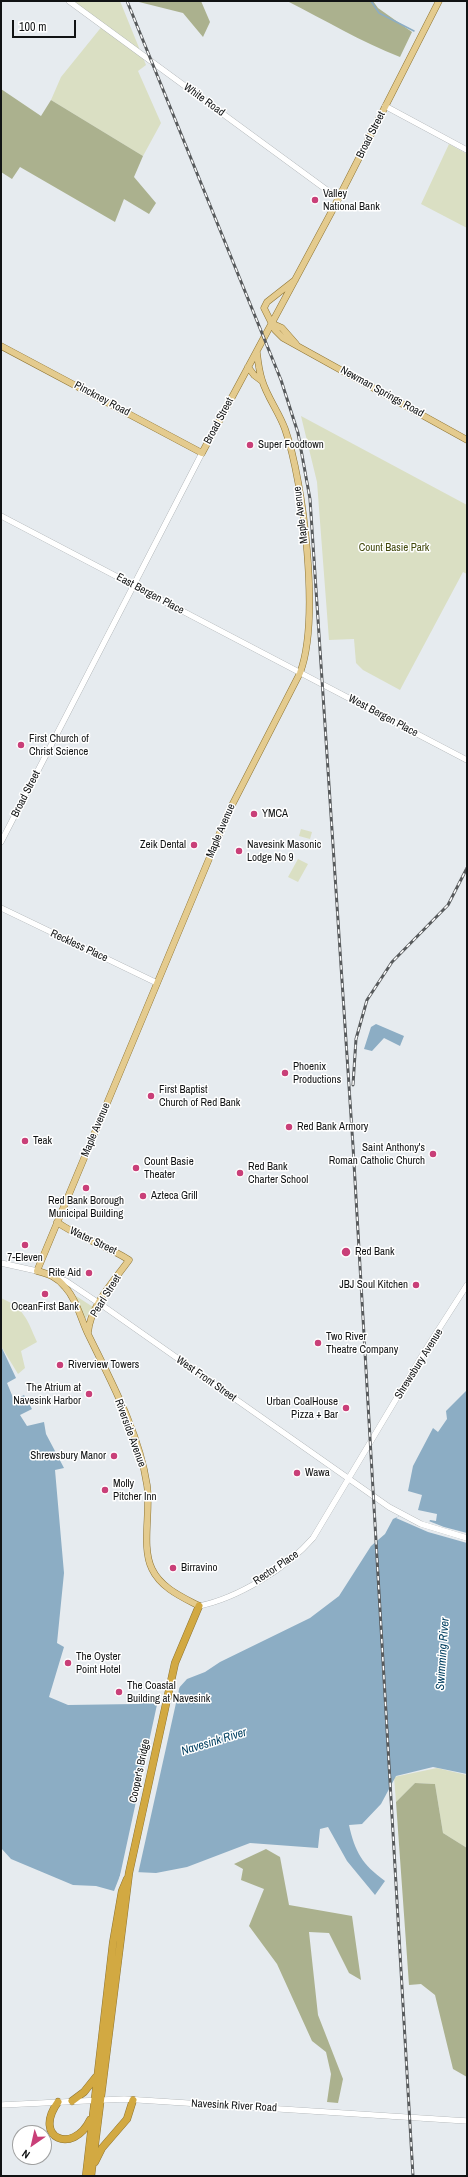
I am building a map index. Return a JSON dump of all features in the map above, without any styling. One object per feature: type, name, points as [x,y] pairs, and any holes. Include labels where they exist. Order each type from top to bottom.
[{"type":"highway","name":"Cooper's Bridge","points":[[129,1873],[172,1674],[184,1640],[199,1606]]},
{"type":"highway","points":[[58,2102],[50,2115],[49,2126],[54,2134],[63,2139],[69,2140],[80,2134],[86,2128],[98,2100],[97,2075],[116,1923],[122,1891],[129,1873]]},
{"type":"highway","points":[[90,2175],[98,2100],[120,1932],[128,1892],[129,1873]]},
{"type":"highway","points":[[72,2101],[91,2084],[97,2075]]},
{"type":"highway","points":[[90,2175],[101,2148],[127,2119],[132,2100]]},
{"type":"highway","points":[[90,2175],[92,2114]]},
{"type":"main road","name":"Broad Street","points":[[202,453],[273,324],[439,1]]},
{"type":"main road","points":[[273,324],[265,312],[265,305],[270,299],[296,280]]},
{"type":"main road","name":"Newman Springs Road","points":[[273,324],[282,328],[296,344],[467,440]]},
{"type":"main road","name":"Pinckney Road","points":[[1,346],[202,453]]},
{"type":"main road","name":"Maple Avenue","points":[[37,1271],[231,806],[300,673],[305,655],[309,629],[306,552],[301,506],[294,466],[285,430],[278,411],[262,380],[257,353]]},
{"type":"main road","name":"Maple Avenue","points":[[248,367],[254,375],[262,380]]},
{"type":"main road","name":"Water Street","points":[[57,1222],[68,1230],[105,1245],[129,1260]]},
{"type":"main road","name":"Pearl Street","points":[[88,1335],[90,1321],[99,1304],[129,1260]]},
{"type":"main road","name":"West Front Street","points":[[37,1271],[54,1276]]},
{"type":"main road","name":"Riverside Avenue","points":[[54,1276],[72,1296],[88,1335],[124,1411],[141,1459],[148,1504],[147,1544],[152,1570],[164,1584],[199,1606]]},
{"type":"street","name":"White Road","points":[[69,1],[338,199]]},
{"type":"street","points":[[386,106],[467,150]]},
{"type":"street","name":"Broad Street","points":[[1,842],[202,453]]},
{"type":"street","name":"East Bergen Place","points":[[1,516],[300,673]]},
{"type":"street","name":"West Bergen Place","points":[[300,673],[467,760]]},
{"type":"street","name":"Reckless Place","points":[[1,908],[157,983]]},
{"type":"street","name":"West Front Street","points":[[1,1264],[37,1271]]},
{"type":"street","name":"West Front Street","points":[[54,1276],[66,1281],[401,1515],[431,1528],[467,1538]]},
{"type":"street","name":"Shrewsbury Avenue","points":[[370,1443],[467,1285]]},
{"type":"street","name":"Rector Place","points":[[199,1606],[210,1604],[246,1587],[292,1559],[313,1538],[370,1443]]},
{"type":"street","name":"Navesink River Road","points":[[1,2105],[98,2100],[132,2100],[467,2121]]},
{"type":"green space","points":[[70,1],[120,1],[146,65],[138,71],[161,123],[143,156],[51,100],[61,77],[103,25]]},
{"type":"green space","points":[[135,1],[201,1],[210,22],[203,37],[183,13]]},
{"type":"green space","points":[[287,1],[373,1],[378,8],[412,32],[400,57],[357,38]]},
{"type":"green space","points":[[1,89],[41,116],[51,100],[143,156],[134,177],[156,203],[149,214],[124,199],[115,222],[20,167],[12,179],[1,172]]},
{"type":"green space","points":[[449,144],[467,154],[467,228],[421,204]]},
{"type":"green space","name":"Count Basie Park","points":[[301,416],[467,505],[467,574],[463,572],[400,690],[363,670],[356,663],[354,639],[329,640],[317,482]]},
{"type":"green space","points":[[301,829],[312,832],[310,839],[299,836]]},
{"type":"green space","points":[[298,859],[308,864],[298,882],[288,877]]},
{"type":"green space","points":[[76,1296],[93,1307],[84,1321]]},
{"type":"green space","points":[[1,1298],[20,1310],[37,1342],[21,1351],[25,1368],[18,1374],[1,1346]]},
{"type":"green space","points":[[437,1768],[467,1775],[467,1848],[443,1833],[435,1784],[415,1783],[396,1802],[394,1777]]},
{"type":"green space","points":[[415,1783],[435,1784],[443,1833],[467,1848],[467,2077],[453,2069],[435,1995],[421,1984],[409,1985],[396,1802]]},
{"type":"green space","points":[[266,1849],[280,1857],[289,1905],[352,1916],[361,1980],[349,1973],[329,1933],[309,1932],[318,2015],[343,2079],[338,2103],[327,2102],[331,2074],[326,2052],[312,2041],[277,1964],[249,1926],[264,1889],[241,1880],[243,1869],[234,1864]]},
{"type":"water","points":[[376,1024],[404,1036],[400,1046],[384,1038],[372,1051],[364,1049],[371,1027]]},
{"type":"water","points":[[1,1346],[16,1378],[7,1383],[14,1400],[24,1395],[32,1409],[20,1415],[27,1426],[44,1422],[46,1434],[64,1468],[55,1470],[64,1573],[57,1643],[64,1647],[49,1697],[68,1705],[137,1704],[168,1700],[187,1679],[205,1672],[220,1662],[310,1618],[339,1596],[371,1546],[385,1534],[393,1519],[406,1513],[429,1522],[430,1520],[436,1521],[437,1514],[418,1510],[422,1495],[408,1491],[413,1466],[433,1428],[438,1432],[447,1419],[446,1411],[467,1390],[467,1774],[433,1767],[396,1776],[381,1804],[362,1824],[349,1825],[354,1843],[361,1857],[377,1875],[385,1881],[375,1895],[347,1861],[328,1827],[320,1829],[318,1848],[250,1843],[187,1867],[156,1873],[121,1873],[114,1891],[96,1886],[73,1885],[11,1859],[1,1848]]},
{"type":"pier","points":[[406,1512],[444,1527],[467,1533],[467,1543],[428,1532],[396,1518]]},
{"type":"pier","points":[[180,1685],[138,1874],[122,1875],[119,1880],[158,1700],[167,1699]]},
{"type":"waterway","points":[[371,1],[379,13],[414,31]]},
{"type":"railway","points":[[127,1],[281,380],[298,433],[310,499],[353,1146],[413,2176]]},
{"type":"railway","points":[[353,1085],[356,1039],[367,1000],[392,962],[448,905],[467,868]]},
{"type":"place","name":"Valley National Bank","points":[[315,200]]},
{"type":"place","name":"Super Foodtown","points":[[250,445]]},
{"type":"place","name":"First Church of Christ Science","points":[[21,745]]},
{"type":"place","name":"YMCA","points":[[254,814]]},
{"type":"place","name":"Zeik Dental","points":[[194,845]]},
{"type":"place","name":"Navesink Masonic Lodge No 9","points":[[239,851]]},
{"type":"place","name":"Phoenix Productions","points":[[285,1073]]},
{"type":"place","name":"First Baptist Church of Red Bank","points":[[151,1096]]},
{"type":"place","name":"Red Bank Armory","points":[[289,1127]]},
{"type":"place","name":"Teak","points":[[25,1141]]},
{"type":"place","name":"Saint Anthony's Roman Catholic Church","points":[[433,1154]]},
{"type":"place","name":"Count Basie Theater","points":[[136,1168]]},
{"type":"place","name":"Red Bank Charter School","points":[[240,1173]]},
{"type":"place","name":"Red Bank Borough Municipal Building","points":[[86,1188]]},
{"type":"place","name":"Azteca Grill","points":[[143,1196]]},
{"type":"place","name":"7-Eleven","points":[[25,1245]]},
{"type":"place","name":"Red Bank","points":[[346,1252]]},
{"type":"place","name":"Rite Aid","points":[[89,1273]]},
{"type":"place","name":"JBJ Soul Kitchen","points":[[416,1285]]},
{"type":"place","name":"OceanFirst Bank","points":[[45,1294]]},
{"type":"place","name":"Two River Theatre Company","points":[[318,1343]]},
{"type":"place","name":"Riverview Towers","points":[[60,1365]]},
{"type":"place","name":"The Atrium at Navesink Harbor","points":[[89,1394]]},
{"type":"place","name":"Urban CoalHouse Pizza + Bar","points":[[346,1408]]},
{"type":"place","name":"Shrewsbury Manor","points":[[114,1456]]},
{"type":"place","name":"Wawa","points":[[297,1473]]},
{"type":"place","name":"Molly Pitcher Inn","points":[[105,1490]]},
{"type":"place","name":"Birravino","points":[[173,1568]]},
{"type":"place","name":"The Oyster Point Hotel","points":[[68,1663]]},
{"type":"place","name":"The Coastal Building at Navesink","points":[[119,1692]]},
{"type":"water label","name":"Swimming River","points":[[443,1654]]},
{"type":"water label","name":"Navesink River","points":[[214,1742]]}]
